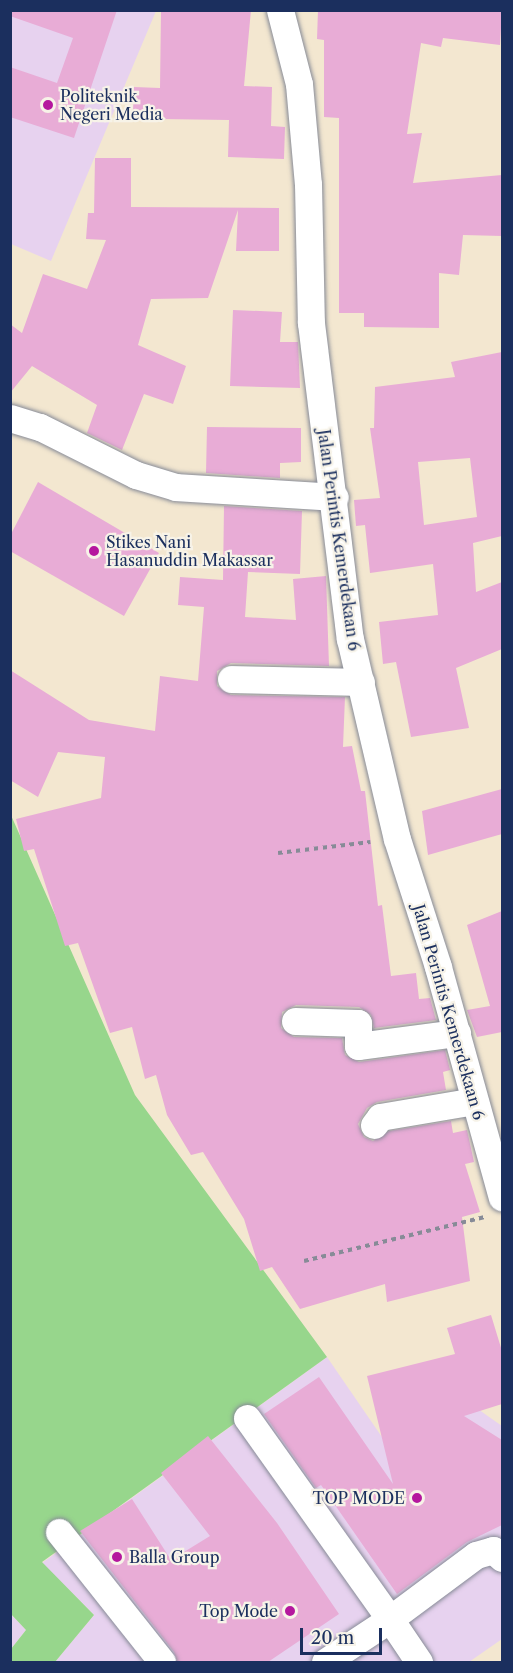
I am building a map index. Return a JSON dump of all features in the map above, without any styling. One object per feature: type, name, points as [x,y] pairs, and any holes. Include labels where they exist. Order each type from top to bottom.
[{"type":"street","name":"Jalan Perintis Kemerdekaan 6","points":[[280,10],[299,84],[308,184],[311,323],[335,497],[348,628],[397,839],[457,1034],[475,1101],[497,1206]]},
{"type":"street","points":[[13,417],[136,475],[176,487],[335,497]]},
{"type":"street","points":[[231,679],[361,682]]},
{"type":"street","points":[[295,1021],[358,1023],[358,1046],[457,1034]]},
{"type":"street","points":[[375,1125],[380,1117],[475,1101]]},
{"type":"street","points":[[247,1418],[419,1662]]},
{"type":"street","points":[[59,1532],[162,1662]]},
{"type":"street","points":[[325,1662],[390,1619],[476,1555],[493,1550],[502,1558]]},
{"type":"path","points":[[278,853],[397,839]]},
{"type":"path","points":[[304,1261],[497,1206]]},
{"type":"shaded area","points":[[10,11],[156,11],[51,261],[11,244]]},
{"type":"shaded area","points":[[327,1357],[384,1440],[465,1400],[502,1426],[502,1639],[469,1662],[55,1662],[94,1615],[42,1563]]},
{"type":"shaded area","points":[[10,1613],[26,1630],[11,1649],[10,1649]]},
{"type":"green space","points":[[10,813],[135,1095],[327,1357],[42,1562],[94,1615],[55,1662],[11,1662],[11,1649],[26,1630],[10,1613]]},
{"type":"building","points":[[10,10],[117,10],[74,138],[10,117],[10,67],[57,83],[73,38],[10,16]]},
{"type":"building","points":[[161,10],[251,10],[244,86],[272,87],[271,126],[285,127],[284,159],[228,157],[229,120],[160,119],[160,113],[133,112],[134,87],[160,88]]},
{"type":"building","points":[[318,10],[502,10],[500,45],[443,38],[441,47],[421,43],[407,134],[422,133],[413,183],[502,175],[502,236],[463,235],[459,275],[439,273],[439,328],[364,327],[364,313],[339,313],[339,118],[324,117],[324,40],[317,39]]},
{"type":"building","points":[[95,158],[131,158],[131,207],[279,208],[279,251],[236,251],[238,210],[208,298],[151,299],[138,345],[186,366],[173,404],[144,394],[122,450],[87,433],[97,405],[32,366],[10,393],[10,324],[22,333],[43,274],[87,289],[106,240],[86,239],[88,213],[94,213]]},
{"type":"building","points":[[233,310],[282,312],[280,342],[298,342],[300,388],[230,386]]},
{"type":"building","points":[[502,352],[502,536],[473,543],[476,592],[502,582],[502,649],[456,668],[469,728],[411,737],[396,662],[383,664],[379,622],[438,615],[433,564],[370,573],[365,525],[356,526],[354,500],[380,498],[370,428],[374,428],[375,387],[455,377],[451,362]],"holes":[[[470,458],[477,517],[424,525],[418,462]]]},
{"type":"building","points":[[207,427],[301,428],[301,462],[280,463],[280,478],[206,473]]},
{"type":"building","points":[[38,482],[159,553],[124,616],[10,551],[10,536]]},
{"type":"building","points":[[224,506],[302,511],[300,574],[248,572],[245,617],[296,620],[293,579],[326,576],[329,666],[231,663],[217,671],[217,686],[231,695],[345,697],[343,747],[352,746],[361,791],[365,791],[378,906],[382,905],[391,976],[416,973],[419,999],[430,998],[436,1020],[374,1028],[371,1015],[359,1007],[296,1005],[282,1012],[281,1028],[294,1037],[342,1038],[345,1055],[359,1062],[445,1050],[450,1070],[443,1072],[446,1090],[377,1102],[367,1108],[358,1124],[364,1137],[373,1141],[389,1131],[451,1121],[453,1133],[467,1130],[474,1162],[465,1164],[480,1212],[462,1217],[470,1281],[387,1302],[385,1284],[300,1309],[272,1267],[260,1271],[244,1219],[203,1152],[191,1155],[167,1115],[156,1075],[145,1079],[132,1027],[110,1033],[78,943],[65,946],[34,849],[24,851],[16,819],[101,798],[105,757],[58,752],[38,797],[10,780],[10,670],[89,720],[155,731],[160,676],[198,681],[204,607],[178,605],[180,577],[223,580]]},
{"type":"building","points":[[502,789],[502,834],[428,855],[422,811]]},
{"type":"building","points":[[502,911],[502,1032],[477,1037],[467,1010],[490,1006],[467,925]]},
{"type":"building","points":[[491,1315],[502,1351],[502,1404],[464,1416],[502,1440],[502,1525],[467,1542],[397,1594],[321,1485],[316,1488],[264,1414],[319,1377],[393,1484],[367,1376],[455,1354],[447,1328]]},
{"type":"building","points":[[208,1436],[277,1523],[339,1614],[268,1662],[177,1662],[174,1652],[80,1531],[132,1499],[171,1560],[210,1536],[161,1473]]},
{"type":"place","name":"Politeknik Negeri Media","points":[[48,105]]},
{"type":"place","name":"Stikes Nani Hasanuddin Makassar","points":[[94,551]]},
{"type":"place","name":"TOP MODE","points":[[417,1498]]},
{"type":"place","name":"Balla Group","points":[[117,1557]]},
{"type":"place","name":"Top Mode","points":[[290,1611]]}]
